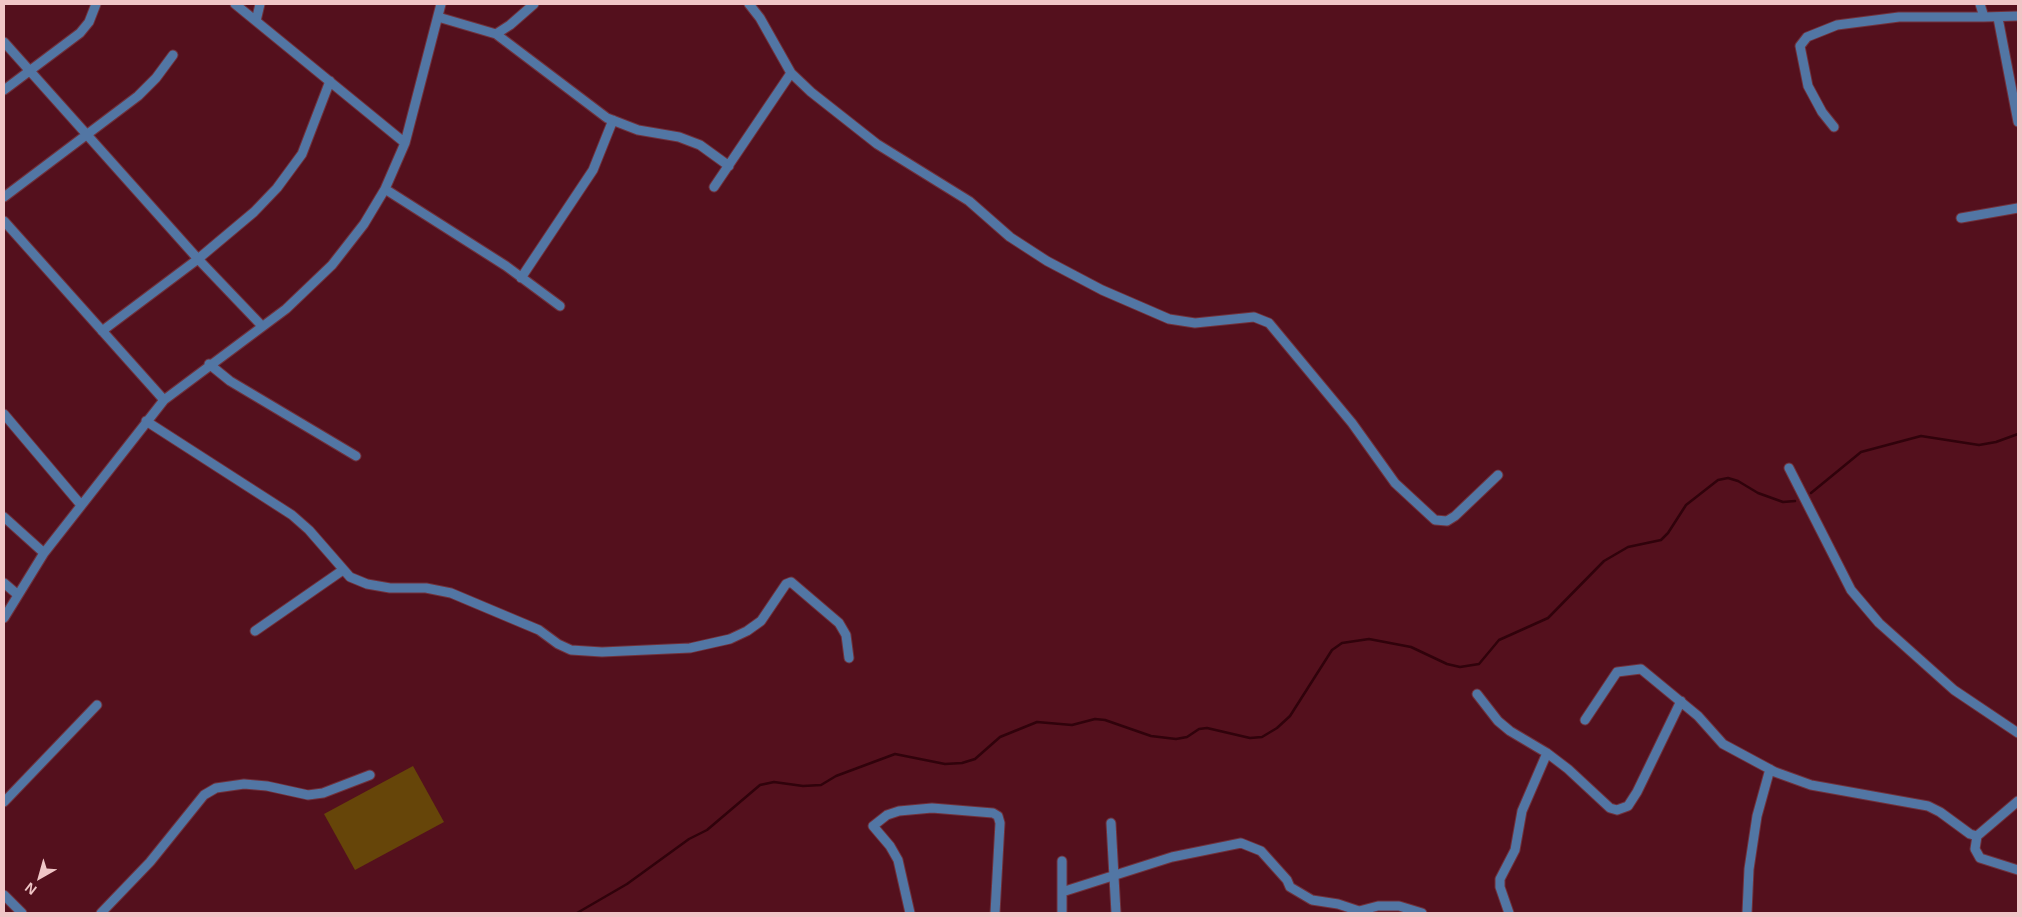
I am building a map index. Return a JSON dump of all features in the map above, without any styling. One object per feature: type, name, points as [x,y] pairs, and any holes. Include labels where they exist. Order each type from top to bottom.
[{"type":"street","points":[[4,90],[80,33],[89,22],[96,4]]},
{"type":"street","points":[[235,4],[405,142]]},
{"type":"street","points":[[256,22],[260,4]]},
{"type":"street","points":[[4,618],[44,553],[164,400],[209,364],[286,308],[332,264],[364,224],[385,189],[405,142],[441,4]]},
{"type":"street","points":[[496,34],[510,25],[534,4]]},
{"type":"street","points":[[749,4],[760,18],[791,73],[841,118],[877,144],[969,201],[1010,237],[1048,261],[1102,290],[1169,319],[1196,323],[1254,317],[1269,323],[1352,423],[1395,483],[1434,520],[1447,521],[1455,516],[1498,475]]},
{"type":"street","points":[[1980,4],[1984,17]]},
{"type":"street","points":[[1834,127],[1822,112],[1808,86],[1800,46],[1807,36],[1837,25],[1898,17],[1998,18],[2018,16]]},
{"type":"street","points":[[438,17],[496,34],[594,110],[613,120],[638,130],[679,137],[700,145],[729,166]]},
{"type":"street","points":[[1998,18],[2018,122]]},
{"type":"street","points":[[4,42],[198,259],[262,326]]},
{"type":"street","points":[[4,197],[86,132],[138,96],[156,78],[173,55]]},
{"type":"street","points":[[714,187],[791,73]]},
{"type":"street","points":[[102,331],[198,259],[254,212],[292,170],[302,154],[330,82]]},
{"type":"street","points":[[521,278],[593,170],[613,120]]},
{"type":"street","points":[[385,189],[521,278],[560,306]]},
{"type":"street","points":[[1961,218],[2018,208]]},
{"type":"street","points":[[4,221],[164,400]]},
{"type":"street","points":[[209,364],[230,382],[356,456]]},
{"type":"street","points":[[4,414],[81,505]]},
{"type":"street","points":[[146,421],[292,515],[309,530],[350,577],[367,584],[390,588],[426,588],[451,594],[539,630],[572,650],[602,652],[690,648],[730,639],[748,631],[761,621],[786,584],[791,582],[839,623],[846,635],[849,658]]},
{"type":"street","points":[[1789,468],[1851,590],[1879,623],[1954,690],[2018,733]]},
{"type":"street","points":[[4,517],[44,553]]},
{"type":"street","points":[[255,631],[343,570]]},
{"type":"street","points":[[4,583],[18,594]]},
{"type":"street","points":[[1585,720],[1611,678],[1617,672],[1641,669],[1681,701],[1723,744],[1770,769],[1811,785],[1928,806],[1940,812],[1970,834],[1978,836]]},
{"type":"street","points":[[1477,694],[1498,721],[1510,731],[1547,753],[1568,769],[1610,808],[1624,809],[1636,792],[1681,701]]},
{"type":"street","points":[[4,802],[98,705]]},
{"type":"street","points":[[1510,913],[1500,887],[1500,879],[1515,850],[1522,811],[1547,753]]},
{"type":"street","points":[[1747,913],[1749,869],[1757,816],[1770,769]]},
{"type":"street","points":[[101,913],[150,862],[204,795],[216,788],[244,784],[260,785],[308,795],[323,793],[370,775]]},
{"type":"street","points":[[2018,801],[1978,836],[1974,849],[1980,858],[2018,870]]},
{"type":"street","points":[[910,913],[898,860],[890,846],[873,826],[886,815],[899,811],[932,808],[993,813],[998,816],[1000,823],[995,913]]},
{"type":"street","points":[[1111,823],[1116,913]]},
{"type":"street","points":[[1062,892],[1172,857],[1241,843],[1261,851],[1287,880],[1290,888],[1312,900],[1338,904],[1359,912],[1378,906],[1399,906],[1422,913]]},
{"type":"street","points":[[1062,861],[1062,913]]},
{"type":"street","points":[[4,895],[22,913]]},
{"type":"shaded area","points":[[413,766],[444,822],[355,870],[324,814]]},
{"type":"waterway","points":[[1811,493],[1861,452],[1921,436],[1979,445],[1996,442],[2018,434]]},
{"type":"waterway","points":[[577,913],[627,884],[689,839],[707,830],[760,785],[774,782],[803,786],[821,785],[836,776],[895,754],[945,764],[962,763],[975,759],[1000,737],[1037,722],[1072,725],[1095,719],[1105,720],[1151,736],[1176,739],[1187,737],[1199,729],[1207,728],[1250,738],[1262,737],[1277,728],[1290,716],[1332,650],[1342,643],[1369,639],[1411,647],[1447,664],[1460,667],[1479,664],[1499,640],[1548,618],[1604,561],[1628,547],[1661,540],[1668,533],[1686,505],[1718,480],[1728,478],[1738,481],[1758,493],[1783,502],[1795,501]]}]
